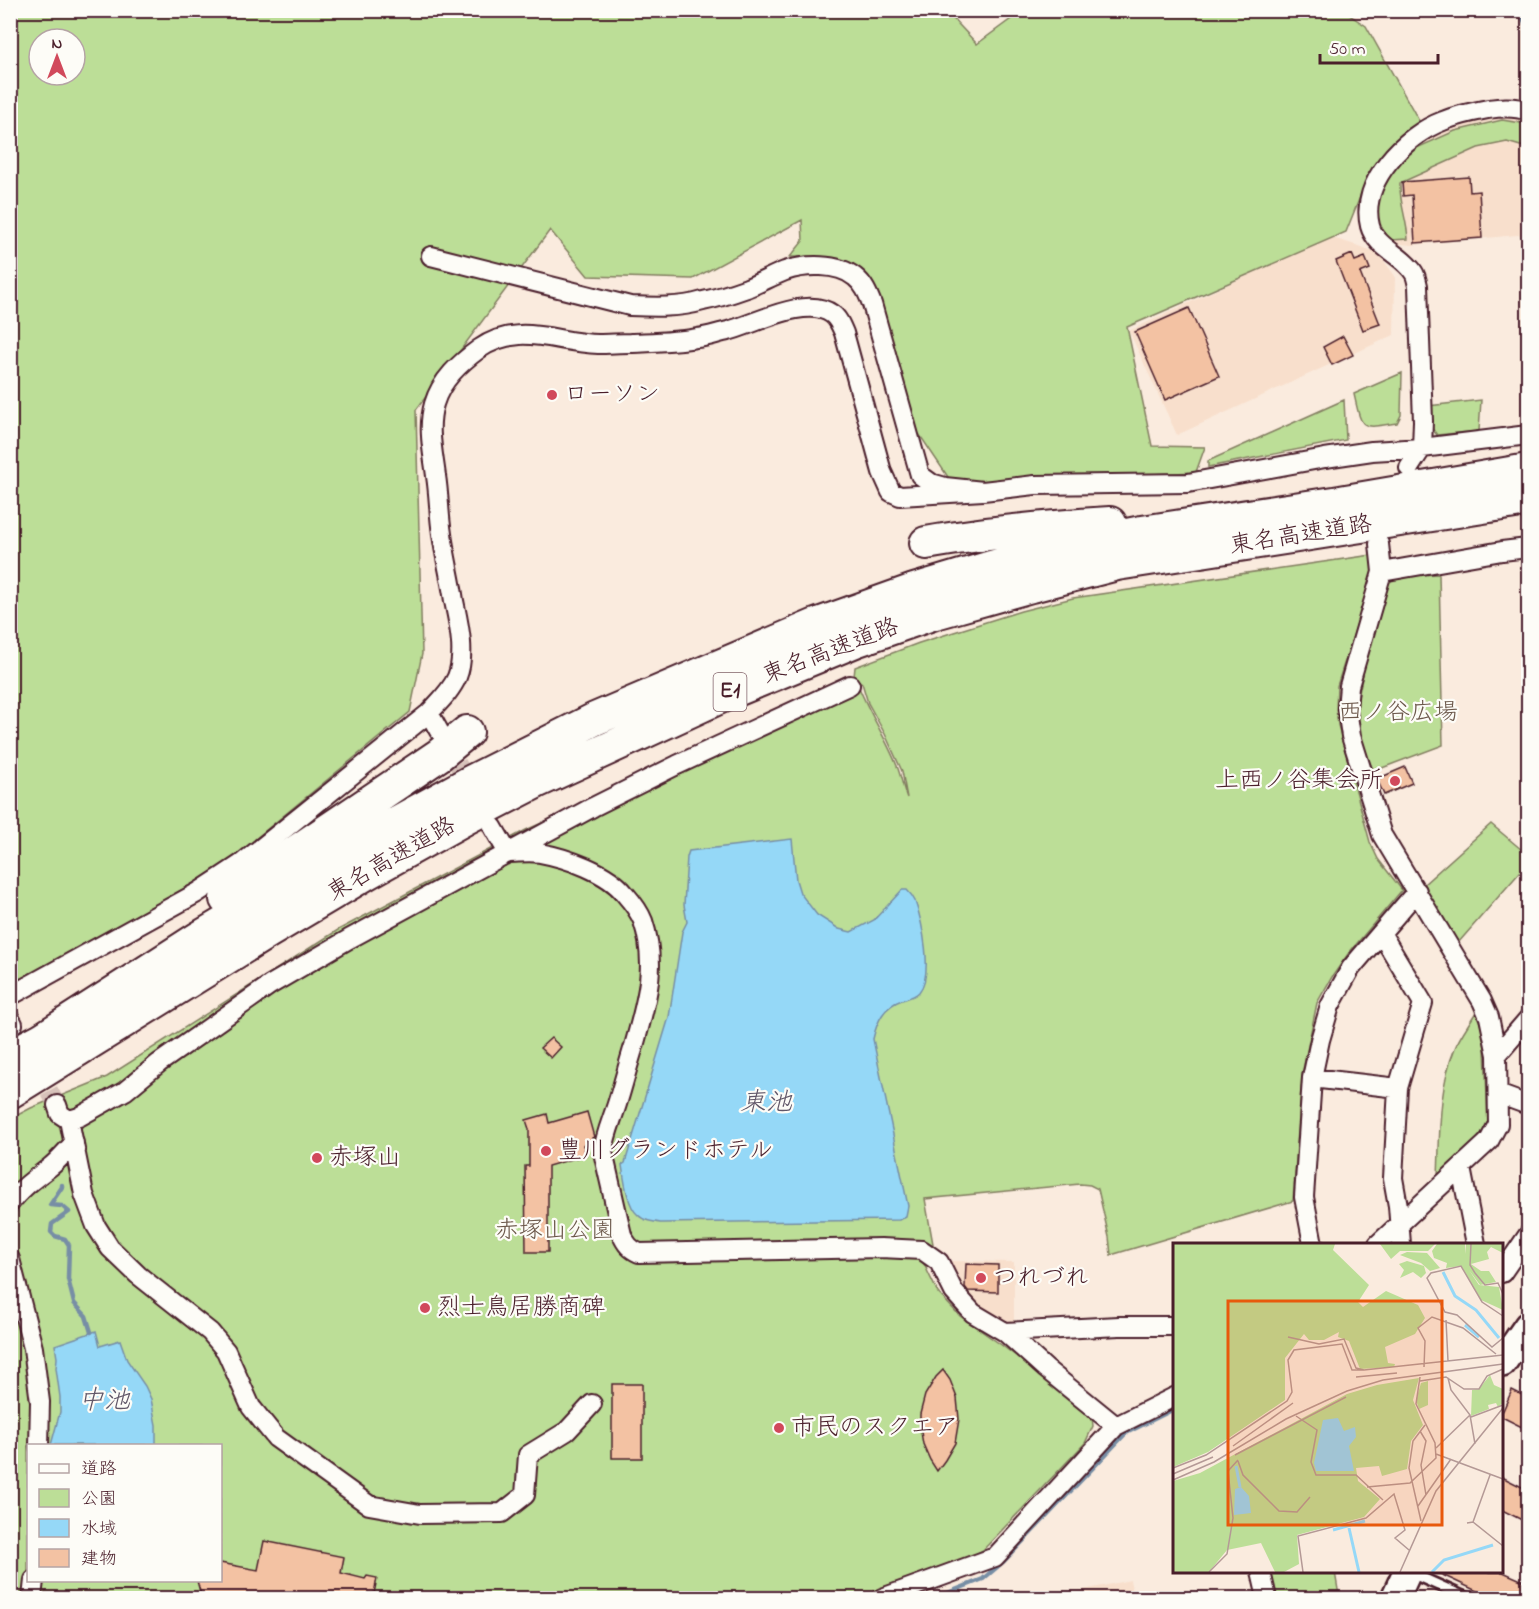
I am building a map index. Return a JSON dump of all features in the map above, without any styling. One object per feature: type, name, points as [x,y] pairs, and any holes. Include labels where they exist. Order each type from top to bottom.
[{"type":"highway","name":"東名高速道路","points":[[10,1056],[42,1039],[199,938],[350,848],[472,781],[605,714],[816,626],[914,590],[991,567],[1088,543],[1142,532],[1334,503],[1528,470]]},
{"type":"highway","name":"東名高速道路","points":[[10,1092],[268,932],[466,818],[536,782],[729,693],[844,645],[935,613],[1117,564],[1528,500]]},
{"type":"highway","points":[[926,543],[1048,527],[1246,516]]},
{"type":"highway","points":[[1405,520],[1528,519]]},
{"type":"highway","points":[[42,1039],[86,999],[141,958],[439,755],[453,731]]},
{"type":"main road","points":[[1503,1362],[1528,1326]]},
{"type":"main road","points":[[1395,1598],[1408,1573]]},
{"type":"street","points":[[1409,468],[1422,448],[1418,286],[1415,273],[1375,237],[1370,226],[1372,192],[1381,172],[1397,152],[1416,135],[1441,121],[1471,112],[1503,107],[1528,111]]},
{"type":"street","points":[[431,256],[630,306],[658,307],[686,306],[706,301],[739,291],[785,271],[799,268],[838,269],[855,277],[866,289],[872,304],[920,475],[938,485],[983,490]]},
{"type":"street","points":[[10,996],[197,893],[241,864],[429,713],[447,693],[456,679],[461,649],[442,536],[431,419],[434,404],[442,386],[456,367],[481,348],[499,339],[519,335],[540,335],[596,344],[670,342],[699,338],[804,307],[819,308],[832,314],[844,333],[882,472],[891,492],[900,496],[1035,485],[1188,483],[1372,451],[1422,448],[1528,435]]},
{"type":"street","points":[[1379,544],[1382,572],[1349,686],[1347,709],[1351,736],[1382,835],[1482,1000],[1489,1017],[1497,1055],[1498,1094],[1498,1124],[1489,1141],[1380,1243]]},
{"type":"street","points":[[1382,572],[1528,548]]},
{"type":"street","points":[[69,1120],[79,1117],[125,1091],[159,1063],[270,985],[349,939],[593,807],[677,765],[850,685]]},
{"type":"street","points":[[429,713],[453,731]]},
{"type":"street","points":[[493,827],[508,853]]},
{"type":"street","points":[[508,853],[537,853],[561,858],[596,872],[622,890],[643,921],[648,940],[650,966],[648,996],[617,1105],[604,1140],[603,1152],[622,1234],[632,1250],[639,1253],[881,1248],[922,1250],[939,1262],[954,1292],[973,1313],[1005,1332],[1116,1426]]},
{"type":"street","points":[[1313,1243],[1304,1197],[1312,1078],[1330,1005],[1351,968],[1417,891]]},
{"type":"street","points":[[1382,933],[1423,1003],[1398,1088],[1393,1178],[1401,1243]]},
{"type":"street","points":[[1497,1055],[1528,1019]]},
{"type":"street","points":[[1312,1078],[1398,1088]]},
{"type":"street","points":[[1498,1094],[1528,1105]]},
{"type":"street","points":[[57,1106],[60,1114],[69,1120],[87,1203],[96,1226],[110,1248],[138,1275],[210,1332],[226,1351],[251,1407],[276,1438],[369,1505],[420,1514],[502,1513],[525,1495],[528,1455],[567,1431],[592,1404]]},
{"type":"street","points":[[10,1203],[28,1182],[51,1166],[74,1143]]},
{"type":"street","points":[[1461,1168],[1476,1243]]},
{"type":"street","points":[[1503,1272],[1528,1235]]},
{"type":"street","points":[[10,1259],[33,1348],[40,1402],[39,1444]]},
{"type":"street","points":[[1005,1332],[1119,1326],[1173,1326]]},
{"type":"street","points":[[882,1599],[995,1557],[1116,1426],[1173,1398]]},
{"type":"street","points":[[1261,1573],[1267,1599]]},
{"type":"street","points":[[1390,1573],[1395,1598]]},
{"type":"street","points":[[32,1599],[34,1582]]},
{"type":"lane","points":[[1410,1573],[1467,1599]]},
{"type":"shaded area","points":[[1502,118],[1528,121],[1528,234],[1412,245],[1392,243],[1381,233],[1379,191],[1412,149],[1441,133],[1472,123]]},
{"type":"shaded area","points":[[1329,237],[1376,253],[1395,276],[1394,335],[1177,435],[1129,331]]},
{"type":"shaded area","points":[[947,1261],[1014,1262],[1014,1325],[963,1296]]},
{"type":"shaded area","points":[[1130,1580],[1134,1598],[1047,1598]]},
{"type":"green space","points":[[945,10],[977,44],[1022,11],[1342,10],[1366,26],[1419,121],[1370,172],[1346,232],[1127,327],[1152,446],[1205,447],[1196,472],[952,483],[917,431],[879,305],[864,276],[858,268],[844,260],[826,257],[790,257],[803,241],[802,220],[693,279],[588,276],[550,230],[416,410],[422,654],[410,712],[220,868],[11,987],[11,11]]},
{"type":"green space","points":[[1502,120],[1528,124],[1528,141],[1524,147],[1507,142],[1478,148],[1400,183],[1408,239],[1390,240],[1379,232],[1375,213],[1382,182],[1412,150],[1455,131]]},
{"type":"green space","points":[[1402,373],[1401,415],[1397,423],[1369,426],[1361,421],[1354,394]]},
{"type":"green space","points":[[1344,400],[1346,440],[1208,467],[1208,461]]},
{"type":"green space","points":[[1481,400],[1479,431],[1437,435],[1434,432],[1428,406]]},
{"type":"green space","name":"赤塚山公園","points":[[1379,554],[1337,686],[1336,709],[1338,725],[1370,842],[1378,859],[1402,890],[1348,954],[1317,1003],[1302,1074],[1293,1201],[1111,1255],[1098,1189],[1090,1185],[1080,1184],[925,1199],[933,1244],[924,1264],[938,1293],[960,1316],[1080,1404],[1092,1417],[1093,1426],[1085,1443],[983,1550],[963,1561],[873,1594],[854,1598],[11,1598],[10,1119],[107,1077],[338,930],[526,830],[856,680],[892,755],[907,798],[902,771],[868,703],[862,683],[854,677],[855,667],[919,643],[1021,611],[1073,598]]},
{"type":"green space","name":"西ノ谷広場","points":[[1439,574],[1443,745],[1374,771],[1362,742],[1355,712],[1369,645],[1387,585],[1396,576]]},
{"type":"green space","points":[[1491,824],[1528,855],[1528,863],[1458,943],[1422,886]]},
{"type":"green space","points":[[1476,1012],[1485,1048],[1488,1124],[1477,1139],[1438,1177],[1445,1080],[1455,1048]]},
{"type":"green space","points":[[1267,1573],[1335,1573],[1339,1596],[1336,1598],[1273,1598]]},
{"type":"water","name":"東池","points":[[792,839],[796,880],[800,893],[817,915],[839,929],[851,932],[874,920],[902,890],[907,890],[918,910],[926,961],[923,984],[917,994],[886,1010],[879,1020],[873,1039],[908,1206],[906,1216],[899,1220],[661,1223],[646,1220],[634,1211],[631,1205],[622,1165],[625,1163],[669,1017],[682,932],[687,922],[684,905],[689,851]]},
{"type":"water","name":"中池","points":[[96,1331],[100,1346],[120,1340],[127,1360],[151,1399],[156,1425],[156,1444],[51,1444],[60,1412],[55,1345]]},
{"type":"building","points":[[1469,177],[1470,192],[1479,191],[1482,238],[1415,243],[1412,195],[1403,196],[1402,182]]},
{"type":"building","points":[[1352,254],[1355,261],[1365,257],[1370,269],[1360,273],[1380,324],[1363,330],[1336,261]]},
{"type":"building","points":[[1189,308],[1219,376],[1165,400],[1135,332]]},
{"type":"building","points":[[1343,336],[1353,355],[1332,365],[1323,347]]},
{"type":"building","name":"上西ノ谷集会所","points":[[1405,767],[1412,783],[1384,795],[1377,779]]},
{"type":"building","points":[[551,1038],[561,1047],[551,1058],[540,1048]]},
{"type":"building","points":[[587,1112],[594,1137],[592,1138],[593,1143],[583,1145],[586,1155],[548,1166],[548,1252],[526,1252],[525,1166],[529,1166],[529,1129],[526,1120],[547,1114],[549,1123]]},
{"type":"building","points":[[966,1264],[998,1265],[998,1292],[968,1291],[965,1287]]},
{"type":"building","points":[[943,1370],[957,1398],[959,1419],[955,1443],[937,1471],[923,1444],[920,1414],[925,1395]]},
{"type":"building","points":[[612,1384],[642,1384],[642,1458],[612,1458]]},
{"type":"building","points":[[1512,1390],[1528,1398],[1528,1430],[1503,1418],[1503,1411]]},
{"type":"building","points":[[1503,1478],[1528,1490],[1528,1523],[1503,1510]]},
{"type":"building","points":[[264,1541],[344,1557],[341,1573],[365,1579],[367,1576],[377,1578],[373,1599],[208,1599],[201,1595],[197,1582],[222,1582],[222,1563],[258,1570]]},
{"type":"building","points":[[1503,1572],[1528,1583],[1528,1599],[1494,1599],[1438,1573]]},
{"type":"waterway","points":[[1519,10],[1528,28]]},
{"type":"waterway","points":[[62,1185],[50,1205],[62,1206],[69,1212],[52,1224],[51,1232],[65,1239],[69,1245],[68,1279],[74,1303],[86,1316],[91,1332]]},
{"type":"waterway","points":[[935,1598],[983,1579],[1004,1561],[1126,1433],[1173,1410]]},
{"type":"tunnel","points":[[444,740],[472,789]]},
{"type":"tunnel","points":[[36,1067],[57,1105]]},
{"type":"place","name":"ローソン","points":[[552,395]]},
{"type":"place","name":"上西ノ谷集会所","points":[[1395,781]]},
{"type":"place","name":"豊川グランドホテル","points":[[546,1151]]},
{"type":"place","name":"赤塚山","points":[[317,1158]]},
{"type":"place","name":"つれづれ","points":[[981,1278]]},
{"type":"place","name":"烈士鳥居勝商碑","points":[[425,1308]]},
{"type":"place","name":"市民のスクエア","points":[[779,1428]]}]
